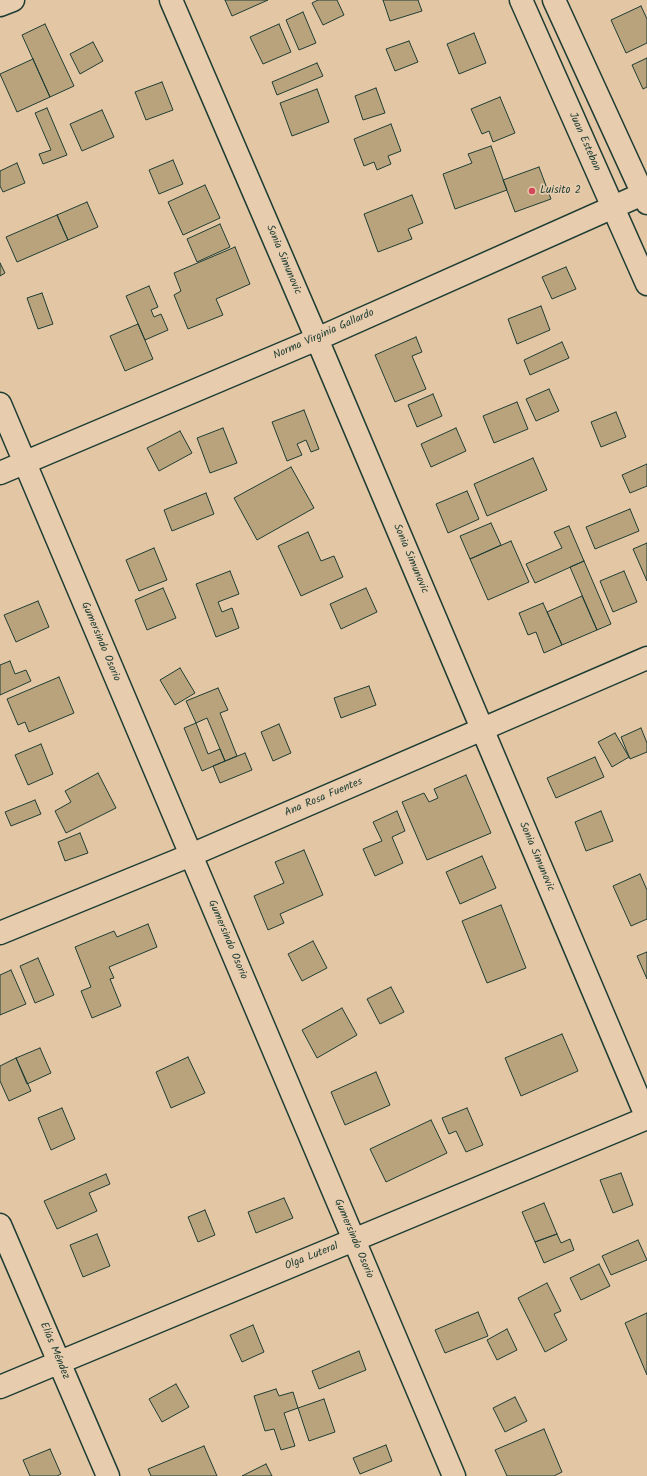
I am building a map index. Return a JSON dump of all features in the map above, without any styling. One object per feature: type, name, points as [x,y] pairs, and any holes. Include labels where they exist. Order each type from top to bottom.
[{"type":"street","points":[[0,5],[13,0]]},
{"type":"street","name":"Sonia Simunovic","points":[[170,0],[317,339],[647,1118]]},
{"type":"street","name":"Juan Esteban","points":[[521,0],[647,284]]},
{"type":"street","points":[[554,0],[646,196]]},
{"type":"street","name":"Norma Virginia Gallardo","points":[[0,473],[317,339],[614,207],[646,196]]},
{"type":"street","name":"Gumersindo Osorio","points":[[0,404],[454,1476]]},
{"type":"street","name":"Ana Rosa Fuentes","points":[[0,933],[191,855],[647,658]]},
{"type":"street","name":"Olga Luteral","points":[[0,1387],[647,1118]]},
{"type":"street","name":"Elías Méndez","points":[[0,1225],[108,1476]]},
{"type":"building","points":[[225,0],[268,0],[232,16]]},
{"type":"building","points":[[318,0],[337,0],[344,15],[323,25],[312,3]]},
{"type":"building","points":[[383,0],[418,0],[422,11],[390,21]]},
{"type":"building","points":[[641,6],[647,19],[647,43],[626,53],[611,20]]},
{"type":"building","points":[[303,12],[316,43],[299,50],[286,20]]},
{"type":"building","points":[[45,24],[74,86],[50,97],[22,35]]},
{"type":"building","points":[[279,24],[291,52],[263,64],[250,37]]},
{"type":"building","points":[[474,33],[486,63],[459,74],[447,44]]},
{"type":"building","points":[[409,41],[418,62],[395,71],[386,49]]},
{"type":"building","points":[[93,42],[103,61],[80,74],[70,54]]},
{"type":"building","points":[[647,58],[647,87],[643,89],[632,65]]},
{"type":"building","points":[[33,59],[50,97],[17,112],[0,74]]},
{"type":"building","points":[[317,63],[323,76],[277,95],[272,82]]},
{"type":"building","points":[[162,82],[173,110],[146,120],[135,92]]},
{"type":"building","points":[[376,88],[385,113],[363,120],[355,96]]},
{"type":"building","points":[[317,89],[329,122],[292,136],[280,103]]},
{"type":"building","points":[[500,97],[515,133],[493,142],[489,131],[482,134],[471,109]]},
{"type":"building","points":[[47,108],[67,155],[43,164],[39,154],[51,150],[35,113]]},
{"type":"building","points":[[102,110],[114,137],[82,151],[70,124]]},
{"type":"building","points":[[391,124],[401,151],[388,156],[391,164],[377,170],[374,162],[364,166],[354,139]]},
{"type":"building","points":[[491,146],[507,190],[455,209],[443,174],[472,163],[468,154]]},
{"type":"building","points":[[173,160],[183,184],[159,194],[149,170]]},
{"type":"building","points":[[17,163],[25,183],[3,192],[0,186],[0,171]]},
{"type":"building","points":[[539,167],[551,199],[515,212],[503,180]]},
{"type":"building","points":[[205,185],[220,218],[183,235],[168,202]]},
{"type":"building","points":[[412,195],[423,223],[408,229],[412,239],[378,252],[364,214]]},
{"type":"building","points":[[87,202],[98,227],[68,240],[57,215]]},
{"type":"building","points":[[57,215],[68,240],[17,262],[6,237]]},
{"type":"building","points":[[220,224],[230,247],[197,262],[187,239]]},
{"type":"building","points":[[235,247],[250,284],[216,299],[223,315],[188,329],[174,295],[181,291],[174,273]]},
{"type":"building","points":[[0,263],[5,273],[0,276]]},
{"type":"building","points":[[566,267],[576,289],[552,299],[542,277]]},
{"type":"building","points":[[149,286],[158,307],[151,310],[154,317],[161,314],[168,330],[145,340],[126,296]]},
{"type":"building","points":[[42,293],[53,324],[38,329],[27,298]]},
{"type":"building","points":[[541,306],[550,330],[517,344],[508,319]]},
{"type":"building","points":[[138,324],[153,359],[125,371],[110,336]]},
{"type":"building","points":[[416,337],[422,352],[412,356],[426,389],[395,402],[375,355]]},
{"type":"building","points":[[562,342],[569,358],[530,375],[524,360]]},
{"type":"building","points":[[549,389],[559,411],[536,421],[526,399]]},
{"type":"building","points":[[433,394],[442,416],[417,427],[408,405]]},
{"type":"building","points":[[517,402],[528,429],[494,443],[483,416]]},
{"type":"building","points":[[304,410],[319,449],[311,452],[306,440],[297,444],[302,455],[287,461],[272,422]]},
{"type":"building","points":[[616,412],[626,437],[601,447],[591,422]]},
{"type":"building","points":[[223,428],[237,463],[210,473],[197,438]]},
{"type":"building","points":[[456,428],[466,451],[431,467],[421,444]]},
{"type":"building","points":[[180,431],[192,453],[159,471],[147,448]]},
{"type":"building","points":[[533,458],[547,490],[487,516],[474,484]]},
{"type":"building","points":[[647,464],[647,486],[630,493],[622,475]]},
{"type":"building","points":[[291,467],[314,508],[257,540],[234,498]]},
{"type":"building","points":[[467,491],[479,519],[448,533],[436,504]]},
{"type":"building","points":[[206,493],[214,514],[172,531],[164,510]]},
{"type":"building","points":[[630,509],[639,531],[595,549],[586,527]]},
{"type":"building","points":[[491,523],[501,545],[470,559],[460,536]]},
{"type":"building","points":[[569,526],[584,561],[535,583],[526,564],[562,548],[554,532]]},
{"type":"building","points":[[308,532],[321,561],[334,556],[343,577],[301,596],[278,546]]},
{"type":"building","points":[[511,541],[529,582],[488,600],[470,559]]},
{"type":"building","points":[[647,543],[647,581],[633,549]]},
{"type":"building","points":[[154,548],[167,580],[139,591],[126,560]]},
{"type":"building","points":[[584,561],[611,624],[597,630],[570,567]]},
{"type":"building","points":[[230,571],[239,594],[218,602],[222,612],[232,608],[239,628],[216,637],[196,584]]},
{"type":"building","points":[[624,571],[637,602],[613,612],[600,581]]},
{"type":"building","points":[[163,588],[176,618],[147,630],[135,600]]},
{"type":"building","points":[[366,588],[377,612],[341,629],[330,604]]},
{"type":"building","points":[[582,596],[597,630],[562,645],[547,612]]},
{"type":"building","points":[[38,601],[49,627],[16,642],[4,615]]},
{"type":"building","points":[[543,603],[562,645],[544,653],[536,632],[528,635],[519,613]]},
{"type":"building","points":[[10,661],[15,674],[26,670],[31,681],[0,695],[0,665]]},
{"type":"building","points":[[180,668],[195,693],[175,705],[160,680]]},
{"type":"building","points":[[59,677],[74,713],[29,732],[25,722],[18,725],[7,699]]},
{"type":"building","points":[[369,686],[376,705],[341,718],[334,698]]},
{"type":"building","points":[[218,688],[228,710],[220,713],[237,756],[225,761],[207,718],[196,723],[186,701]]},
{"type":"building","points":[[196,723],[208,754],[220,749],[225,761],[202,771],[184,728]]},
{"type":"building","points":[[279,724],[291,753],[273,761],[261,732]]},
{"type":"building","points":[[641,728],[647,743],[647,752],[630,759],[621,737]]},
{"type":"building","points":[[615,733],[629,757],[612,767],[598,742]]},
{"type":"building","points":[[41,744],[53,774],[28,785],[15,755]]},
{"type":"building","points":[[245,753],[252,770],[220,783],[213,766]]},
{"type":"building","points":[[595,757],[604,777],[556,798],[547,778]]},
{"type":"building","points":[[98,773],[116,808],[66,833],[55,811],[71,802],[65,791]]},
{"type":"building","points":[[466,775],[491,833],[427,860],[402,802],[424,793],[429,802],[438,798],[434,789]]},
{"type":"building","points":[[35,800],[41,814],[11,826],[5,812]]},
{"type":"building","points":[[397,811],[405,831],[392,837],[403,863],[375,876],[363,849],[382,841],[373,822]]},
{"type":"building","points":[[601,811],[613,841],[586,851],[575,822]]},
{"type":"building","points":[[80,833],[88,853],[65,861],[58,842]]},
{"type":"building","points":[[304,850],[323,895],[280,914],[284,923],[268,930],[254,896],[284,883],[275,862]]},
{"type":"building","points":[[482,856],[496,888],[460,904],[446,872]]},
{"type":"building","points":[[640,874],[647,890],[647,919],[631,926],[613,886]]},
{"type":"building","points":[[501,905],[526,968],[487,983],[462,921]]},
{"type":"building","points":[[148,924],[157,947],[109,967],[114,978],[110,979],[121,1006],[92,1018],[81,991],[91,987],[75,947],[114,931],[117,937]]},
{"type":"building","points":[[313,941],[327,968],[302,981],[288,954]]},
{"type":"building","points":[[647,952],[647,979],[637,956]]},
{"type":"building","points":[[38,958],[54,995],[35,1003],[20,966]]},
{"type":"building","points":[[11,970],[26,1004],[0,1015],[0,975]]},
{"type":"building","points":[[391,987],[404,1012],[380,1024],[367,999]]},
{"type":"building","points":[[342,1008],[357,1035],[317,1058],[302,1030]]},
{"type":"building","points":[[562,1034],[578,1071],[521,1096],[505,1058]]},
{"type":"building","points":[[40,1048],[51,1073],[27,1084],[16,1058]]},
{"type":"building","points":[[188,1057],[205,1093],[171,1108],[156,1072]]},
{"type":"building","points":[[16,1058],[31,1091],[9,1101],[0,1081],[0,1066]]},
{"type":"building","points":[[376,1072],[390,1105],[345,1125],[331,1092]]},
{"type":"building","points":[[62,1108],[75,1139],[51,1150],[38,1118]]},
{"type":"building","points":[[467,1108],[483,1145],[466,1152],[456,1131],[449,1134],[442,1118]]},
{"type":"building","points":[[431,1120],[447,1153],[386,1182],[370,1149]]},
{"type":"building","points":[[621,1173],[633,1205],[613,1213],[600,1180]]},
{"type":"building","points":[[106,1174],[110,1184],[89,1193],[97,1211],[57,1229],[44,1201]]},
{"type":"building","points":[[284,1198],[293,1218],[256,1233],[248,1212]]},
{"type":"building","points":[[544,1203],[557,1234],[535,1242],[522,1212]]},
{"type":"building","points":[[205,1210],[215,1235],[198,1242],[188,1217]]},
{"type":"building","points":[[97,1234],[110,1266],[83,1277],[70,1245]]},
{"type":"building","points":[[557,1234],[561,1243],[570,1239],[574,1250],[544,1263],[535,1242]]},
{"type":"building","points":[[638,1240],[647,1260],[611,1275],[602,1256]]},
{"type":"building","points":[[599,1264],[610,1286],[581,1300],[570,1278]]},
{"type":"building","points":[[547,1283],[561,1311],[554,1314],[567,1340],[545,1352],[518,1298]]},
{"type":"building","points":[[478,1312],[488,1336],[445,1353],[435,1330]]},
{"type":"building","points":[[647,1313],[647,1375],[625,1323]]},
{"type":"building","points":[[253,1325],[264,1352],[242,1362],[230,1335]]},
{"type":"building","points":[[507,1329],[517,1350],[497,1360],[487,1340]]},
{"type":"building","points":[[359,1351],[366,1370],[319,1389],[312,1371]]},
{"type":"building","points":[[176,1384],[189,1407],[162,1422],[149,1399]]},
{"type":"building","points":[[276,1389],[279,1396],[293,1392],[298,1408],[284,1413],[295,1446],[281,1450],[274,1429],[265,1431],[254,1396]]},
{"type":"building","points":[[515,1397],[527,1421],[505,1432],[493,1408]]},
{"type":"building","points":[[324,1399],[335,1432],[309,1441],[298,1408]]},
{"type":"building","points":[[544,1429],[562,1472],[554,1476],[507,1476],[495,1450]]},
{"type":"building","points":[[386,1445],[392,1461],[360,1474],[353,1458]]},
{"type":"building","points":[[204,1446],[217,1476],[151,1476],[148,1469]]},
{"type":"building","points":[[50,1449],[61,1474],[57,1476],[30,1476],[23,1460]]},
{"type":"building","points":[[266,1464],[272,1476],[242,1476]]},
{"type":"place","name":"Luisito 2","points":[[532,191]]}]
